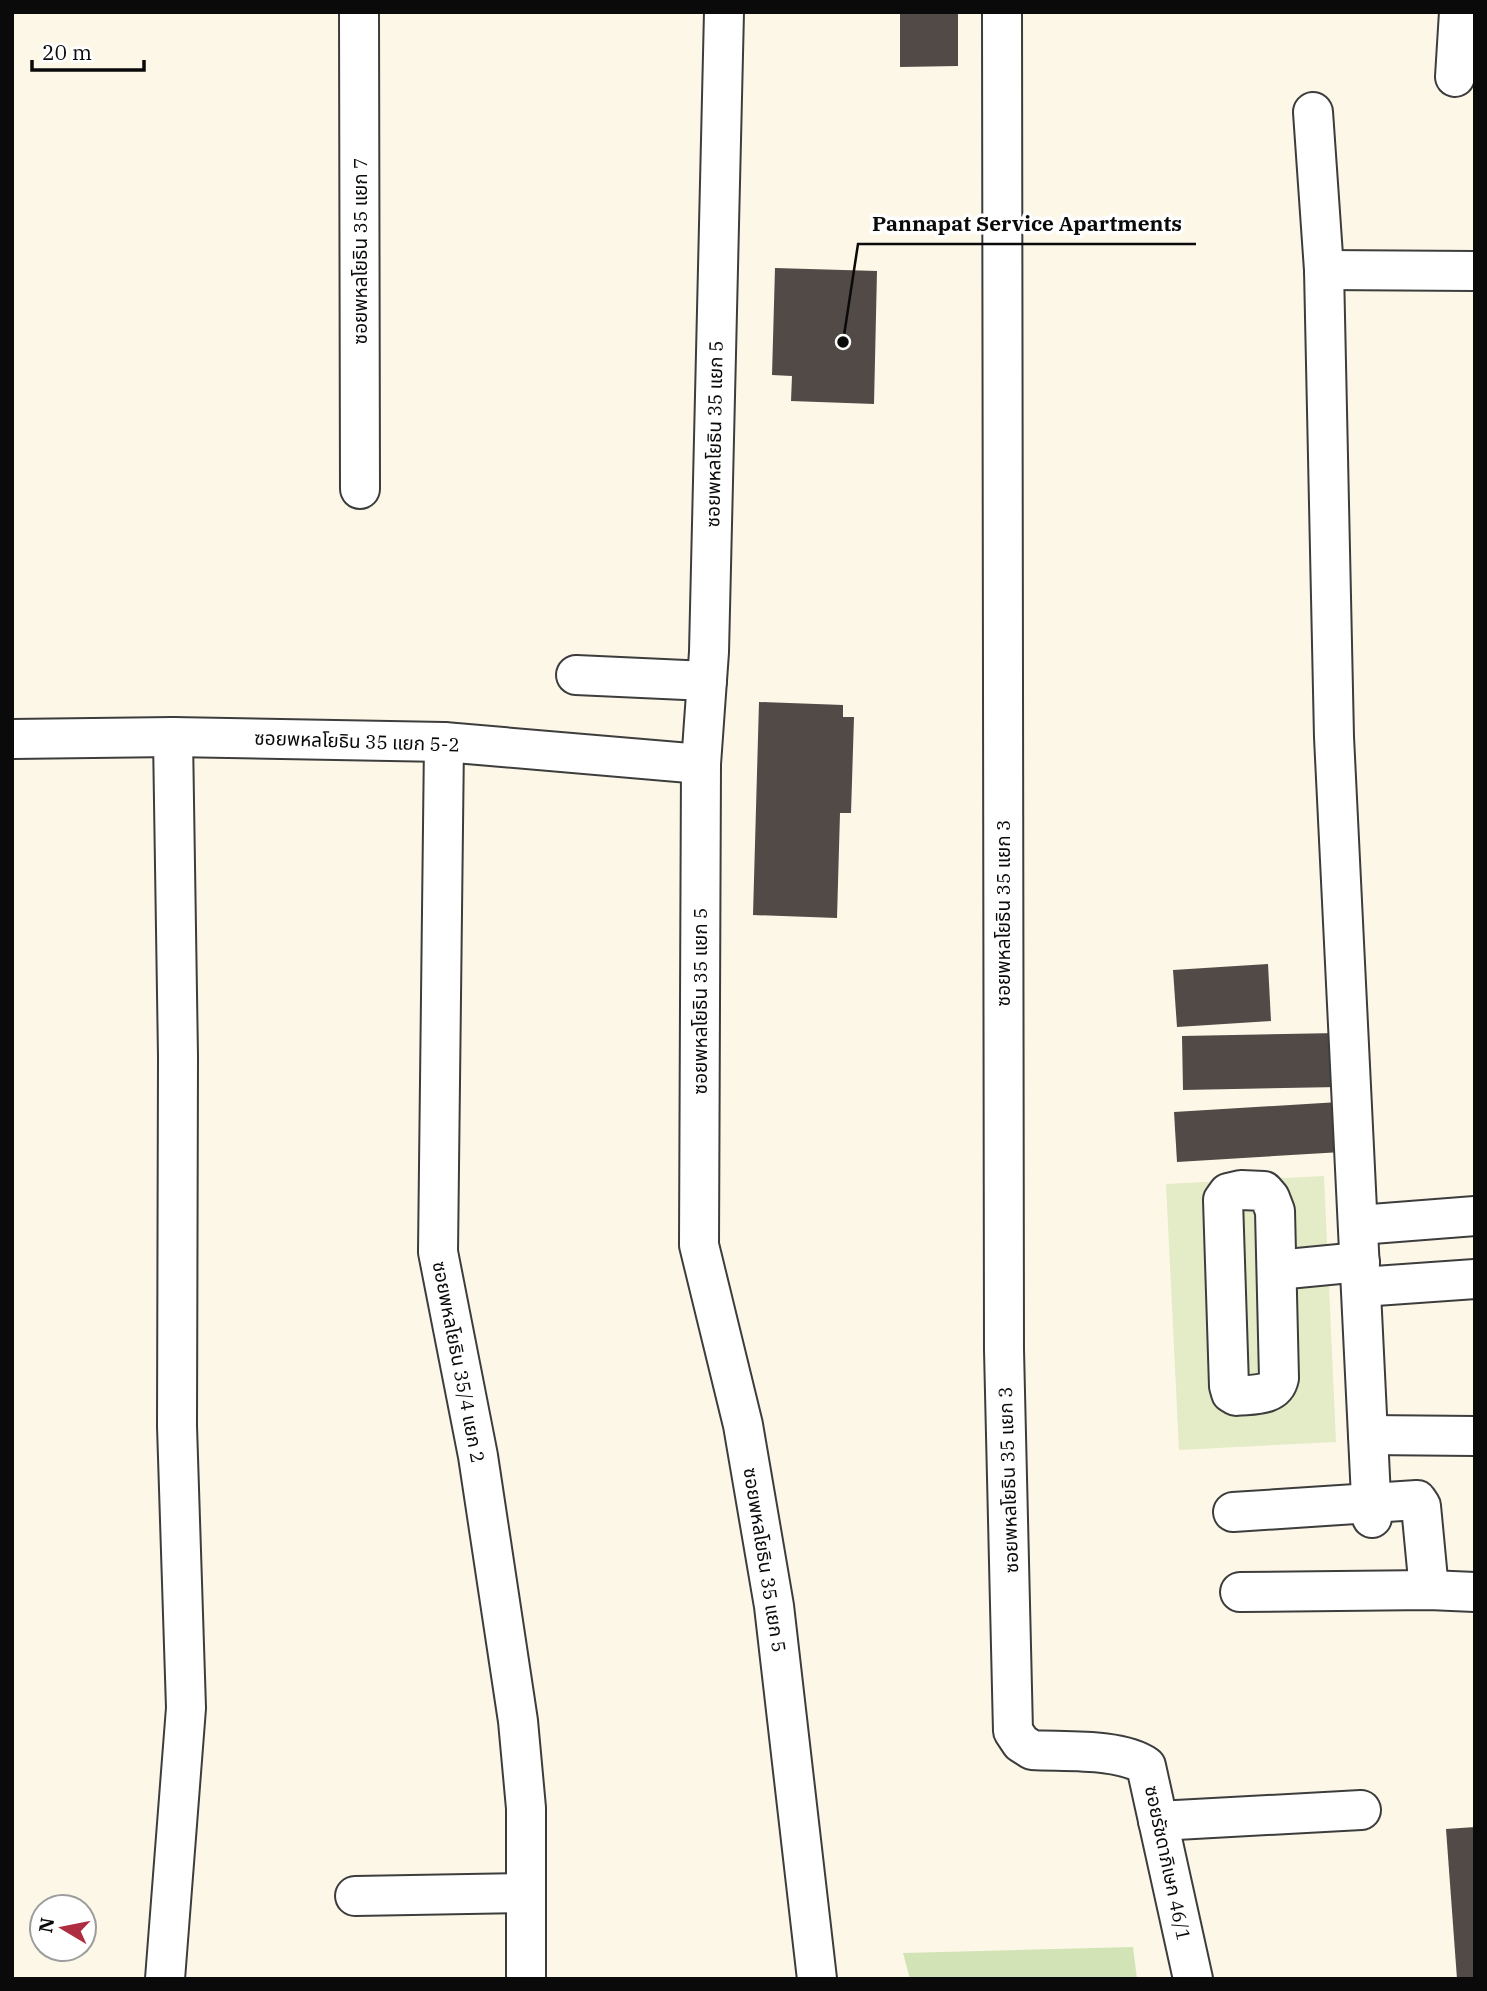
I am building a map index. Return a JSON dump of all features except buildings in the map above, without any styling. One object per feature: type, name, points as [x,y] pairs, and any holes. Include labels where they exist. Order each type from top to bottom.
[{"type":"street","name":"ซอยพหลโยธิน 35 แยก 7","points":[[359,12],[360,489]]},
{"type":"street","name":"ซอยพหลโยธิน 35 แยก 5","points":[[724,12],[709,652],[701,764],[699,1245],[743,1425],[774,1606],[817,1979]]},
{"type":"street","name":"ซอยพหลโยธิน 35 แยก 3","points":[[1002,12],[1004,1350],[1013,1731],[1021,1743],[1032,1749],[1087,1753]]},
{"type":"street","points":[[1455,77],[1459,12]]},
{"type":"street","points":[[1313,112],[1324,270],[1334,737],[1372,1510]]},
{"type":"street","points":[[1324,270],[1475,271]]},
{"type":"street","points":[[576,675],[707,681]]},
{"type":"street","points":[[165,1979],[186,1708],[177,1426],[178,1057],[173,737]]},
{"type":"street","name":"ซอยพหลโยธิน 35 แยก 5-2","points":[[12,739],[173,737],[444,742],[701,764]]},
{"type":"street","name":"ซอยพหลโยธิน 35/4 แยก 2","points":[[444,742],[438,1252],[478,1457],[517,1708],[526,1808],[526,1979]]},
{"type":"street","points":[[1241,1190],[1264,1191],[1270,1198],[1275,1212],[1277,1270],[1277,1386],[1270,1392],[1236,1395],[1231,1393],[1229,1387],[1223,1200],[1228,1194],[1241,1190]]},
{"type":"street","points":[[1277,1270],[1360,1258],[1475,1216]]},
{"type":"street","points":[[1360,1258],[1475,1279]]},
{"type":"street","points":[[1368,1435],[1475,1436]]},
{"type":"street","points":[[1233,1511],[1372,1510],[1416,1500],[1421,1506],[1429,1590]]},
{"type":"street","points":[[1240,1592],[1475,1592]]},
{"type":"street","name":"ซอยรัชดาภิเษก 46/1","points":[[1087,1753],[1137,1759],[1146,1766],[1193,1979]]},
{"type":"street","points":[[1158,1821],[1361,1810]]},
{"type":"street","points":[[355,1896],[526,1893]]},
{"type":"green space","points":[[1324,1176],[1336,1442],[1179,1450],[1166,1184]]},
{"type":"green space","points":[[1133,1947],[1137,1979],[910,1979],[903,1953]]},
{"type":"place","name":"Pannapat Service Apartments","points":[[843,342]]}]
